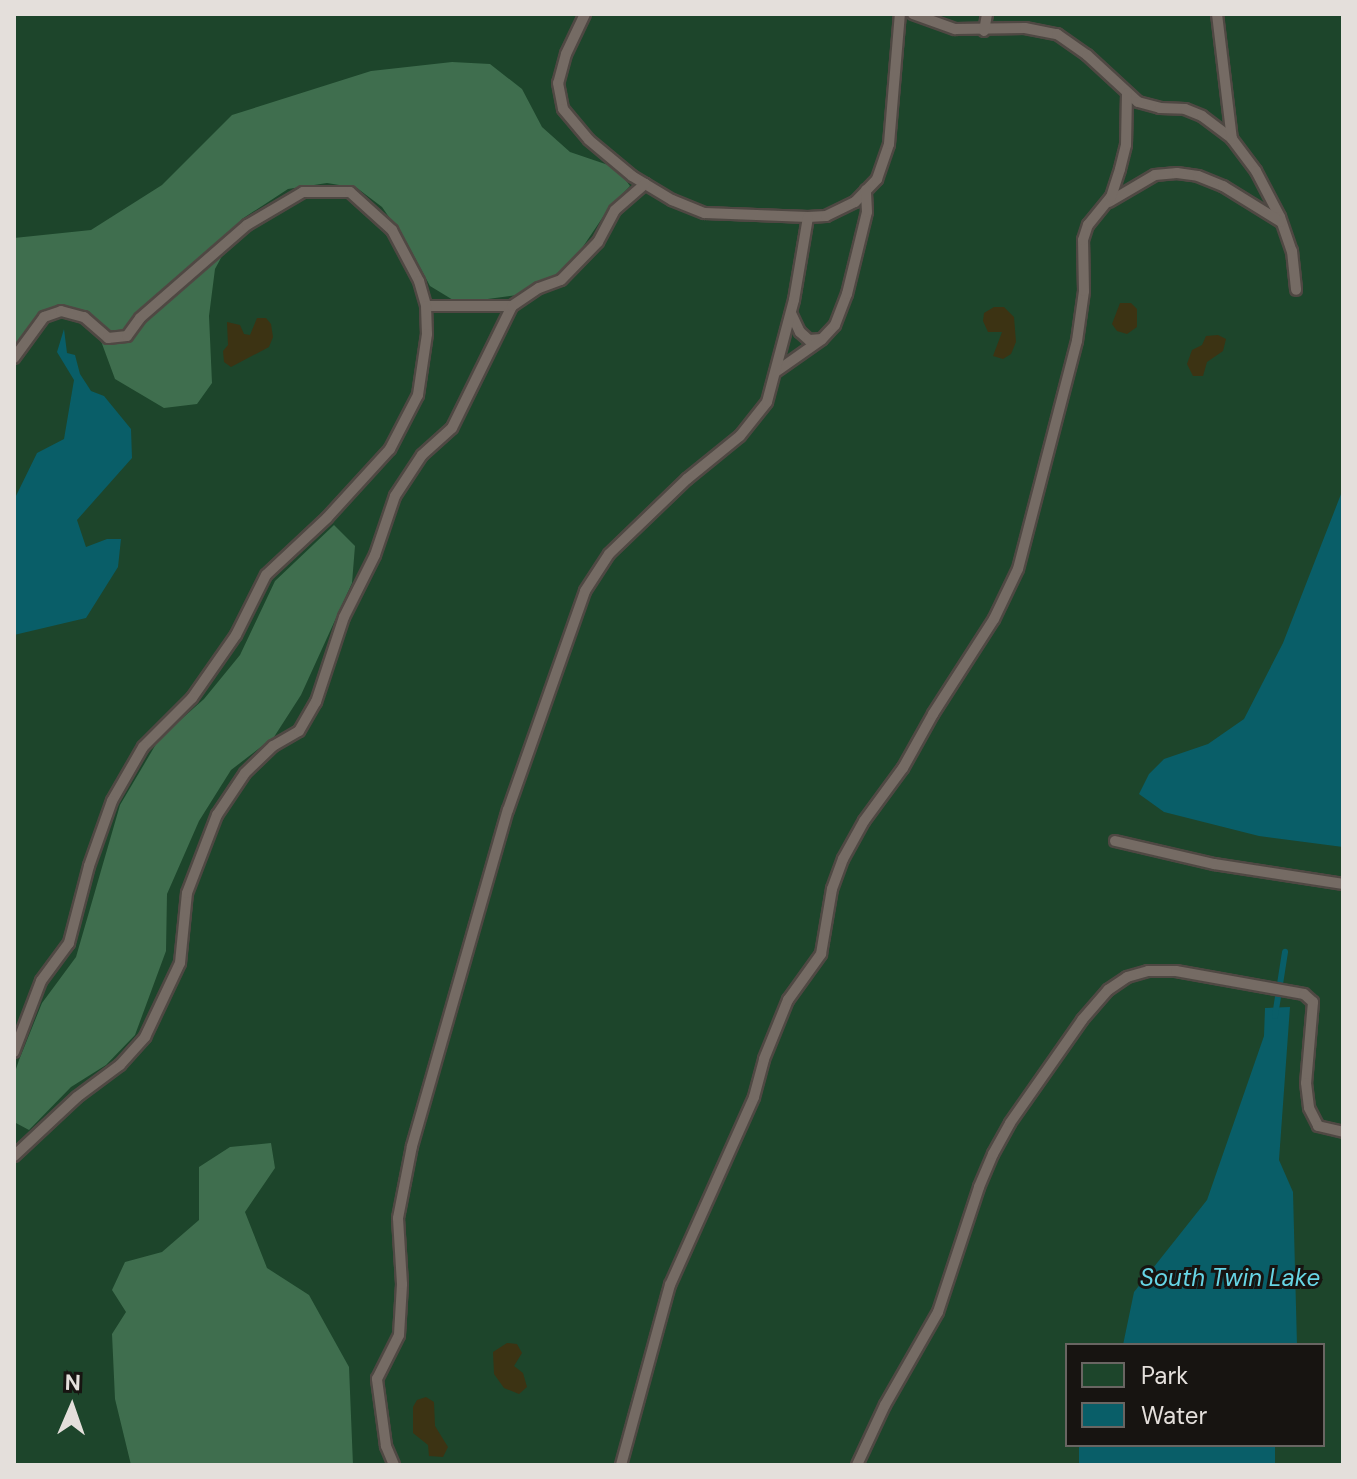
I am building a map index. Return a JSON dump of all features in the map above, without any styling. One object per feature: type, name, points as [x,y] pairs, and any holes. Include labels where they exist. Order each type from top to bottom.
[{"type":"lane","points":[[585,14],[558,83],[563,109],[589,140],[645,184],[705,213],[808,217],[826,216],[855,202],[877,179],[889,144],[900,14]]},
{"type":"lane","points":[[913,14],[955,29],[984,31],[1025,28],[1057,34],[1087,55],[1138,102],[1160,108],[1185,109],[1202,116],[1232,139],[1256,171],[1292,251],[1296,290]]},
{"type":"lane","points":[[984,31],[987,14]]},
{"type":"lane","points":[[1217,14],[1232,139]]},
{"type":"lane","points":[[1107,203],[1126,145],[1127,93]]},
{"type":"lane","points":[[621,1465],[670,1285],[754,1097],[764,1059],[788,1000],[821,954],[832,889],[843,859],[994,619],[1018,569],[1077,341],[1084,291],[1083,240],[1088,225],[1107,203],[1155,175],[1177,173],[1198,176],[1223,186],[1282,223]]},
{"type":"lane","points":[[14,1156],[77,1097],[120,1065],[145,1037],[180,963],[187,893],[217,815],[245,773],[273,746],[299,731],[316,702],[344,617],[375,555],[395,496],[422,455],[452,428],[512,306],[539,288],[561,280],[598,242],[615,210],[645,184]]},
{"type":"lane","points":[[777,371],[822,339],[835,325],[847,294],[867,212],[866,190]]},
{"type":"lane","points":[[14,358],[44,317],[61,311],[84,317],[108,338],[127,336],[140,318],[247,225],[303,192],[350,192],[392,230],[419,281],[426,306],[427,334],[418,395],[390,449],[327,518],[266,575],[236,635],[192,698],[143,747],[112,801],[89,866],[69,943],[41,981],[14,1052]]},
{"type":"lane","points":[[394,1465],[386,1446],[377,1379],[399,1335],[402,1284],[398,1218],[412,1146],[508,810],[550,698],[585,591],[609,554],[687,479],[740,436],[767,402],[791,313],[808,217]]},
{"type":"lane","points":[[426,306],[512,306]]},
{"type":"lane","points":[[791,313],[800,332],[809,340],[822,339]]},
{"type":"lane","points":[[1115,841],[1214,864],[1343,884]]},
{"type":"lane","points":[[857,1465],[871,1432],[938,1312],[993,1154],[1010,1123],[1082,1020],[1108,990],[1127,977],[1148,971],[1205,973],[1304,994],[1313,1002],[1306,1083],[1309,1108],[1318,1126],[1343,1132]]},
{"type":"green space","points":[[14,14],[1343,14],[1343,1465],[14,1465]]},
{"type":"green space","points":[[452,62],[490,64],[522,89],[542,127],[570,152],[617,168],[630,186],[609,208],[572,263],[554,279],[525,294],[458,303],[430,286],[407,243],[382,207],[357,188],[327,183],[288,189],[242,219],[215,269],[209,316],[212,383],[197,404],[164,408],[115,379],[91,314],[63,308],[36,319],[14,352],[14,238],[91,230],[162,185],[232,115],[371,71]]},
{"type":"green space","points":[[334,525],[355,546],[352,583],[301,695],[274,737],[231,770],[199,821],[167,894],[166,951],[135,1035],[106,1065],[71,1087],[29,1130],[14,1122],[14,1075],[42,1003],[76,957],[120,805],[159,739],[204,699],[240,655],[275,581]]},
{"type":"green space","points":[[271,1143],[275,1168],[245,1212],[267,1268],[309,1295],[349,1367],[353,1465],[131,1465],[115,1399],[112,1334],[126,1312],[112,1290],[125,1262],[162,1252],[199,1220],[199,1167],[230,1147]]},
{"type":"sand","points":[[1120,303],[1131,303],[1137,309],[1137,327],[1127,334],[1117,331],[1112,324]]},
{"type":"sand","points":[[994,307],[1004,307],[1014,317],[1016,342],[1011,354],[1003,359],[993,356],[1002,332],[988,332],[983,321],[984,313]]},
{"type":"sand","points":[[257,318],[266,318],[271,324],[273,337],[269,347],[231,367],[224,362],[223,351],[228,345],[227,322],[240,325],[244,334],[250,335]]},
{"type":"sand","points":[[1218,335],[1226,339],[1223,351],[1207,362],[1203,376],[1193,376],[1187,364],[1192,350],[1202,345],[1206,336]]},
{"type":"sand","points":[[507,1343],[517,1344],[522,1353],[514,1366],[523,1373],[527,1387],[519,1394],[504,1388],[494,1374],[493,1352]]},
{"type":"sand","points":[[426,1397],[434,1402],[435,1426],[448,1447],[443,1457],[429,1456],[428,1445],[413,1433],[413,1407],[417,1400]]},
{"type":"water","points":[[64,329],[67,353],[75,355],[80,374],[91,391],[104,396],[131,429],[132,458],[77,520],[86,547],[107,539],[121,539],[118,567],[86,618],[14,635],[14,500],[37,453],[64,439],[74,380],[57,352]]},
{"type":"water","points":[[1343,489],[1343,847],[1259,836],[1164,812],[1139,794],[1149,774],[1164,759],[1208,744],[1244,719],[1283,643]]},
{"type":"water","name":"South Twin Lake","points":[[1290,1007],[1279,1160],[1293,1192],[1297,1343],[1123,1343],[1134,1292],[1207,1200],[1264,1036],[1265,1008]]},
{"type":"water","points":[[1079,1447],[1275,1447],[1275,1465],[1079,1465]]},
{"type":"waterway","points":[[1275,1016],[1285,952]]}]
